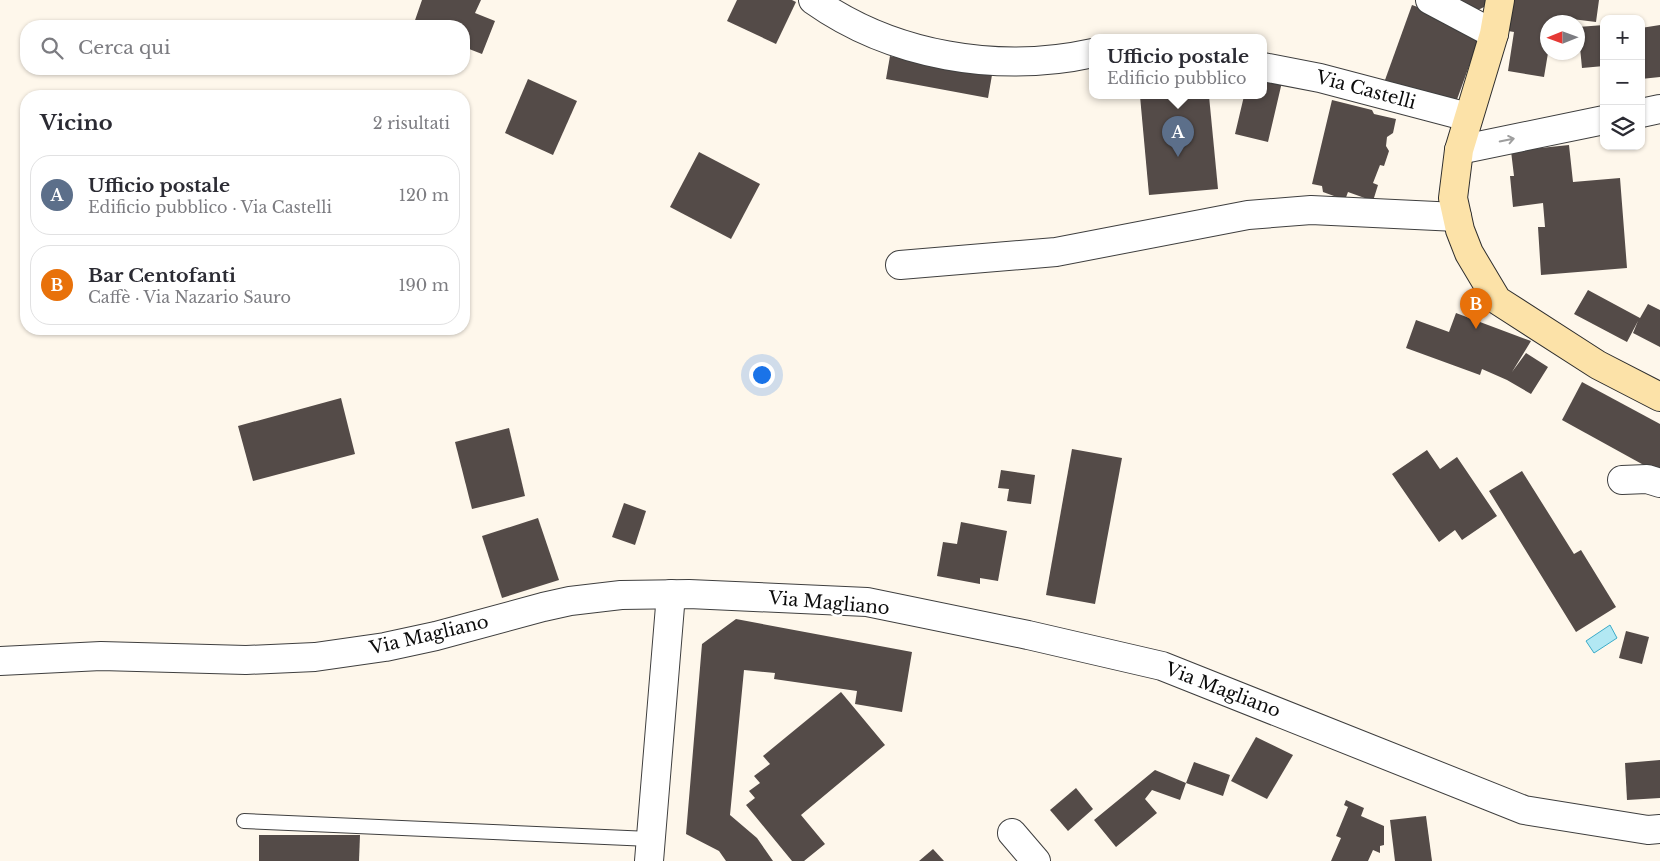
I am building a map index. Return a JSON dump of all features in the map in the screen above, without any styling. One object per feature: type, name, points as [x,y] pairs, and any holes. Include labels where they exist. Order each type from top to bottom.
[{"type":"street","points":[[813,0],[841,19],[859,28],[905,45],[936,53],[975,59],[1024,62],[1065,59],[1089,54]]},
{"type":"street","points":[[1430,0],[1494,34]]},
{"type":"street","points":[[1500,0],[1494,34],[1459,150],[1453,198],[1469,253],[1498,300],[1598,364],[1660,397]]},
{"type":"street","name":"Via Castelli","points":[[1267,68],[1320,78],[1468,117]]},
{"type":"street","points":[[1645,112],[1660,109]]},
{"type":"street","points":[[1459,150],[1600,121]]},
{"type":"street","points":[[900,265],[1056,252],[1248,215],[1294,211],[1312,210],[1458,217]]},
{"type":"street","points":[[1622,480],[1647,479],[1660,483]]},
{"type":"street","points":[[649,850],[671,594]]},
{"type":"street","name":"Via Magliano","points":[[0,661],[101,656],[246,660],[315,657],[419,640],[525,611],[570,601],[621,595],[671,594],[867,602],[1028,635],[1162,666],[1524,810],[1648,830],[1660,830]]},
{"type":"street","points":[[1012,833],[1036,861]]},
{"type":"lane","points":[[244,821],[649,850]]},
{"type":"water","points":[[1610,625],[1617,638],[1594,653],[1586,641]]},
{"type":"building","points":[[422,0],[481,0],[475,13],[495,21],[482,54],[470,49],[470,20],[415,20]]},
{"type":"building","points":[[737,0],[792,0],[796,2],[776,44],[727,21]]},
{"type":"building","points":[[1439,0],[1488,0],[1488,5],[1478,10],[1461,1],[1456,10]]},
{"type":"building","points":[[1512,0],[1599,0],[1596,22],[1585,21],[1585,15],[1540,15],[1540,60],[1547,60],[1544,77],[1508,71],[1514,32],[1508,31]]},
{"type":"building","points":[[1412,5],[1482,30],[1455,105],[1385,80]]},
{"type":"building","points":[[1600,25],[1600,66],[1582,68],[1581,60],[1585,60],[1585,26]]},
{"type":"building","points":[[1660,25],[1660,77],[1645,79],[1645,27]]},
{"type":"building","points":[[890,56],[992,75],[988,98],[886,79]]},
{"type":"building","points":[[1267,78],[1282,82],[1268,142],[1235,134],[1243,99],[1267,99]]},
{"type":"building","points":[[528,79],[577,101],[553,155],[505,133]]},
{"type":"building","points":[[1140,99],[1209,99],[1218,189],[1149,195]]},
{"type":"building","points":[[1332,100],[1372,110],[1374,114],[1396,119],[1393,133],[1387,137],[1386,146],[1389,151],[1384,166],[1380,165],[1373,183],[1378,185],[1373,201],[1348,192],[1345,200],[1323,192],[1322,186],[1312,184]]},
{"type":"building","points":[[1569,145],[1573,182],[1620,178],[1627,268],[1541,275],[1538,227],[1545,227],[1543,203],[1513,207],[1510,176],[1514,176],[1511,151]]},
{"type":"building","points":[[699,152],[760,184],[731,239],[670,207]]},
{"type":"building","points":[[1588,290],[1640,318],[1648,304],[1660,310],[1660,347],[1633,333],[1638,321],[1627,342],[1574,314]]},
{"type":"building","points":[[1456,313],[1531,341],[1512,372],[1526,353],[1548,367],[1531,394],[1507,380],[1482,369],[1480,375],[1406,348],[1416,320],[1449,332]]},
{"type":"building","points":[[1582,382],[1660,424],[1660,474],[1562,420]]},
{"type":"building","points":[[341,398],[355,454],[253,481],[238,426]]},
{"type":"building","points":[[509,428],[525,496],[472,509],[455,442]]},
{"type":"building","points":[[1072,449],[1122,458],[1095,604],[1046,595]]},
{"type":"building","points":[[1427,450],[1440,469],[1457,457],[1497,516],[1462,540],[1455,530],[1439,542],[1392,474]]},
{"type":"building","points":[[1001,470],[1035,475],[1031,504],[1007,501],[1009,489],[998,488]]},
{"type":"building","points":[[1522,471],[1574,554],[1581,550],[1616,607],[1576,632],[1489,491]]},
{"type":"building","points":[[624,503],[646,511],[635,545],[612,537]]},
{"type":"building","points":[[538,518],[559,580],[502,598],[482,536]]},
{"type":"building","points":[[961,522],[1007,531],[998,581],[980,578],[980,584],[937,576],[943,542],[957,544]]},
{"type":"building","points":[[736,619],[912,652],[902,712],[855,704],[857,691],[774,679],[775,673],[744,670],[730,815],[757,838],[773,861],[726,861],[719,851],[686,834],[702,644]]},
{"type":"building","points":[[1626,631],[1649,637],[1642,664],[1619,658]]},
{"type":"building","points":[[841,692],[885,745],[801,815],[825,844],[804,861],[792,861],[746,805],[755,798],[749,791],[760,783],[754,776],[770,764],[763,756]]},
{"type":"building","points":[[1256,737],[1293,755],[1267,799],[1231,781]]},
{"type":"building","points":[[1660,760],[1660,798],[1627,800],[1625,763]]},
{"type":"building","points":[[1194,762],[1230,775],[1223,796],[1186,783]]},
{"type":"building","points":[[1155,770],[1186,783],[1180,800],[1152,790],[1145,799],[1157,813],[1116,847],[1094,820]]},
{"type":"building","points":[[1076,788],[1093,809],[1068,831],[1050,810]]},
{"type":"building","points":[[1346,800],[1364,808],[1361,816],[1384,826],[1384,845],[1380,846],[1380,853],[1373,850],[1368,861],[1331,861],[1341,838],[1336,836],[1348,807],[1344,805]]},
{"type":"building","points":[[1426,816],[1432,861],[1395,861],[1390,820]]},
{"type":"building","points":[[259,835],[360,835],[359,861],[259,861]]},
{"type":"building","points":[[933,849],[944,861],[919,861]]},
{"type":"place","name":"Ufficio postale","points":[[1178,157]]},
{"type":"place","name":"Bar Centofanti","points":[[1476,329]]}]
